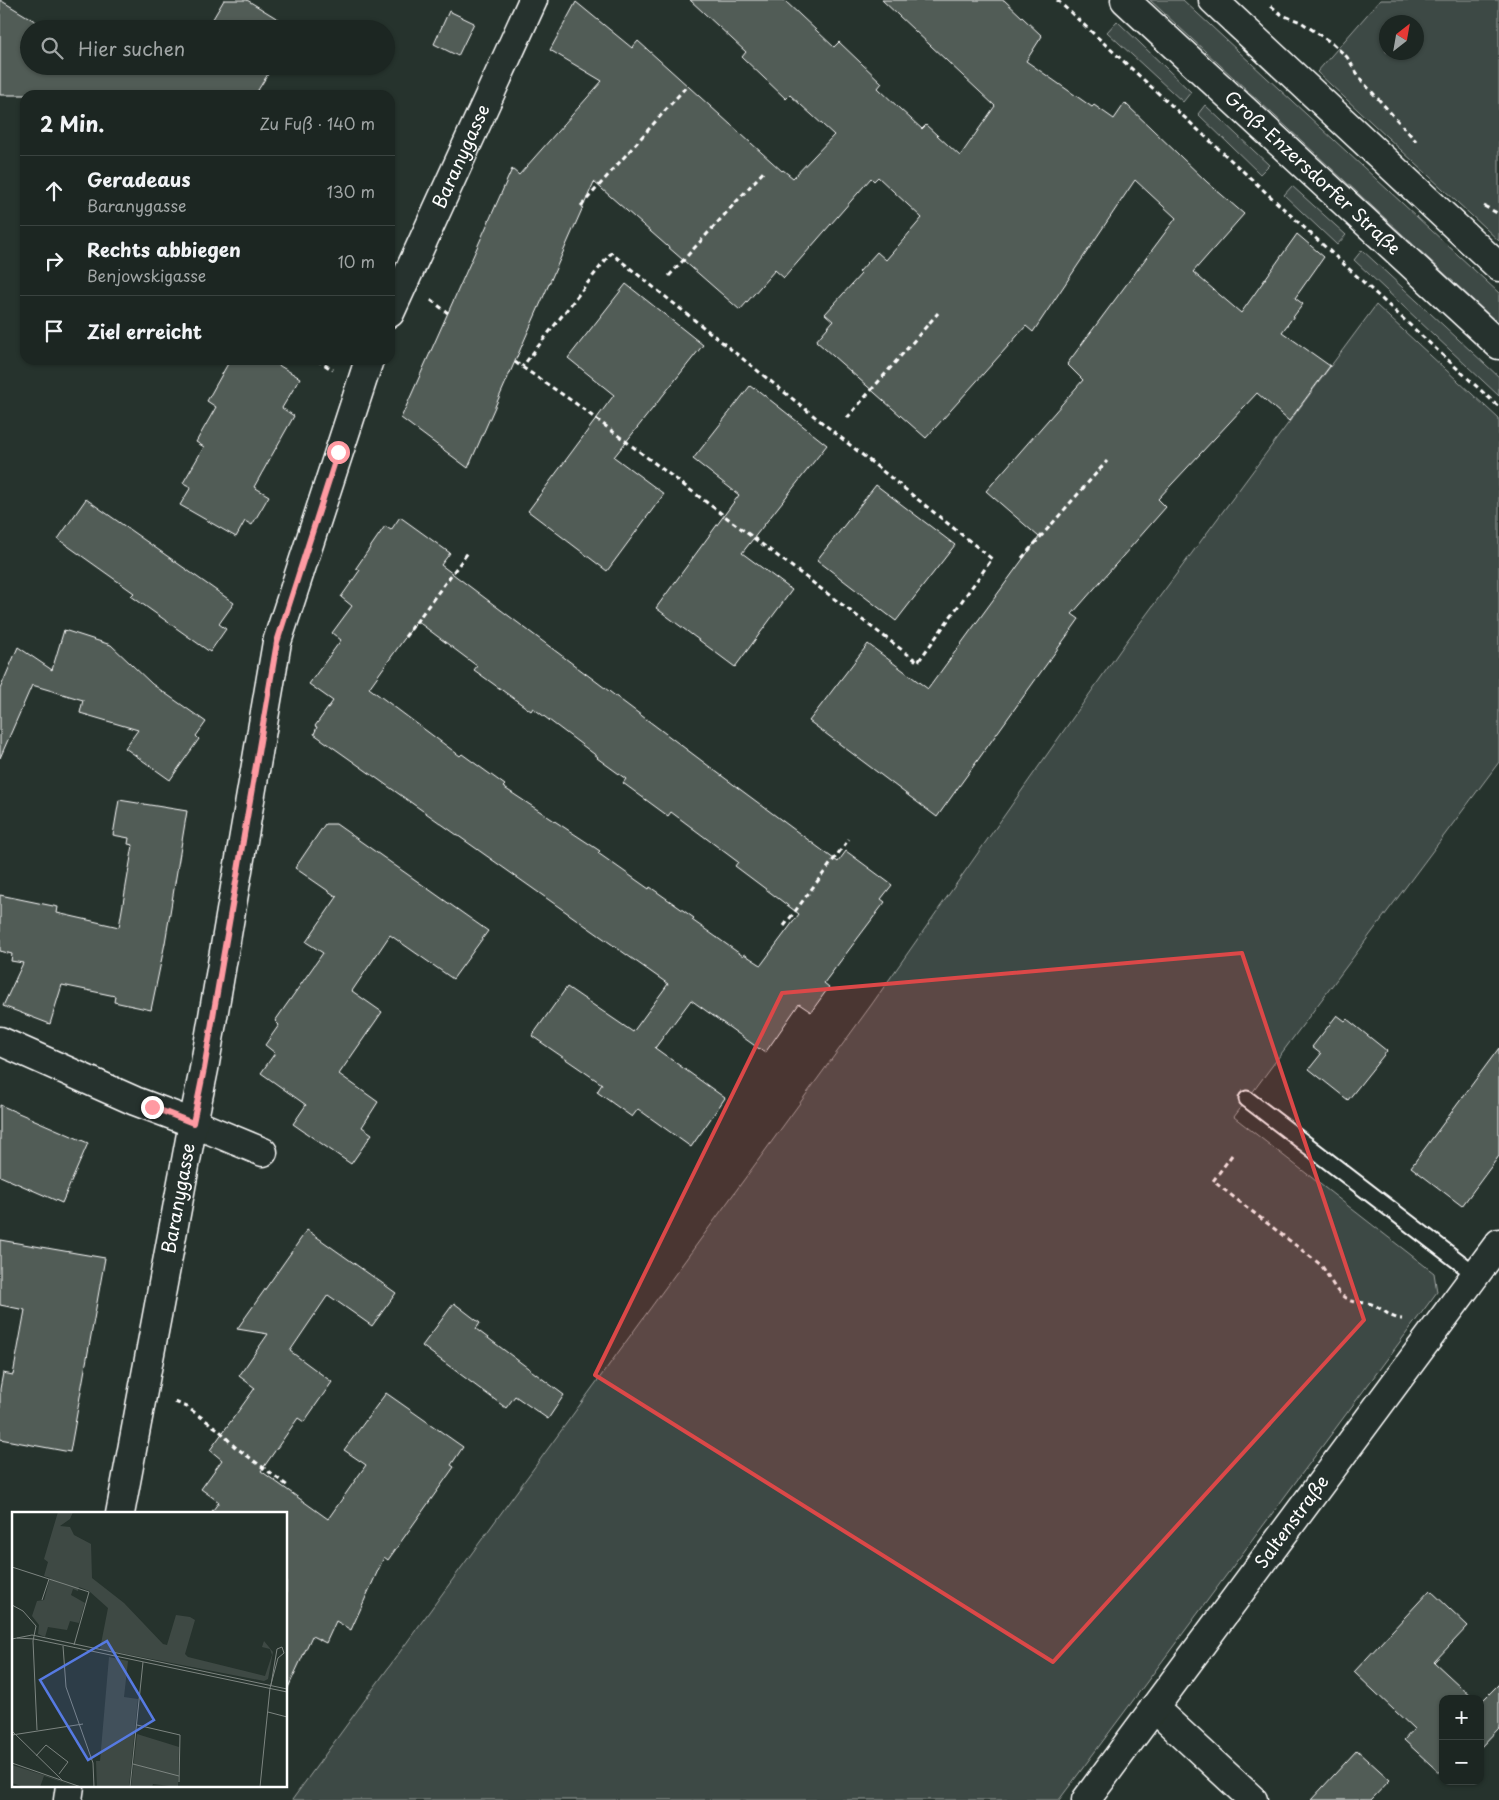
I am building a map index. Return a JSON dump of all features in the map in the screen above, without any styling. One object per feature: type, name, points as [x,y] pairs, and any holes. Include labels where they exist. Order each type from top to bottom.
[{"type":"street","name":"Baranygasse","points":[[395,302],[533,0]]},
{"type":"street","name":"Groß-Enzersdorfer Straße","points":[[1125,0],[1499,345]]},
{"type":"street","points":[[1213,0],[1499,267]]},
{"type":"street","name":"Baranygasse","points":[[120,1512],[206,1059],[277,642],[367,365]]},
{"type":"street","points":[[0,1041],[134,1101],[263,1152]]},
{"type":"street","name":"Saltenstraße","points":[[1086,1800],[1499,1243]]},
{"type":"street","points":[[1154,1708],[1253,1800]]},
{"type":"lane","points":[[1247,1099],[1475,1274]]},
{"type":"path","points":[[1057,0],[1499,407]]},
{"type":"path","points":[[1269,5],[1282,15],[1301,22],[1333,44],[1347,57],[1362,81],[1380,102],[1422,147]]},
{"type":"path","points":[[581,206],[684,88]]},
{"type":"path","points":[[669,276],[764,170]]},
{"type":"path","points":[[1481,204],[1499,214]]},
{"type":"path","points":[[516,362],[522,367],[590,414],[918,662],[992,559],[611,253],[522,367]]},
{"type":"path","points":[[427,297],[448,312]]},
{"type":"path","points":[[847,418],[938,313]]},
{"type":"path","points":[[325,365],[337,372]]},
{"type":"path","points":[[1022,558],[1107,462]]},
{"type":"path","points":[[405,637],[469,551]]},
{"type":"path","points":[[784,926],[849,839]]},
{"type":"path","points":[[1232,1155],[1213,1181],[1321,1265],[1337,1292],[1344,1298],[1372,1304],[1394,1318],[1401,1319],[1408,1315]]},
{"type":"path","points":[[142,1396],[182,1404],[187,1407],[219,1430],[234,1446],[288,1486]]},
{"type":"highlighted area","points":[[1242,953],[1364,1320],[1053,1662],[595,1375],[782,993]]},
{"type":"shaded area","points":[[1150,0],[1183,0],[1499,293],[1499,324]]},
{"type":"shaded area","points":[[1380,0],[1499,0],[1499,241],[1317,72]]},
{"type":"shaded area","points":[[1117,21],[1191,92],[1183,102],[1107,32]]},
{"type":"shaded area","points":[[1205,105],[1269,165],[1260,174],[1198,114]]},
{"type":"shaded area","points":[[1292,186],[1346,235],[1337,245],[1284,195]]},
{"type":"shaded area","points":[[1362,250],[1499,377],[1499,396],[1354,260]]},
{"type":"shaded area","points":[[1376,305],[1499,419],[1499,762],[1234,1117],[1434,1273],[1437,1292],[1059,1800],[292,1800],[872,1004],[1126,642]]},
{"type":"building","points":[[0,0],[33,20],[20,20],[20,75],[267,75],[258,90],[20,90],[20,95],[0,95]]},
{"type":"building","points":[[224,0],[247,0],[279,20],[212,20]]},
{"type":"building","points":[[690,0],[784,0],[834,47],[839,42],[882,83],[878,88],[900,109],[922,129],[926,125],[960,156],[995,106],[882,0],[1004,0],[1042,36],[1026,61],[1092,107],[1094,105],[1114,119],[1125,103],[1207,182],[1244,214],[1193,272],[1241,313],[1297,234],[1324,257],[1295,298],[1303,304],[1282,332],[1330,366],[1289,421],[1257,393],[1158,499],[1166,507],[1072,614],[1079,619],[937,817],[809,721],[868,644],[928,689],[1039,537],[986,491],[1083,380],[1067,364],[1176,218],[1135,180],[1033,332],[1026,326],[926,438],[816,341],[833,321],[825,314],[861,274],[859,272],[877,252],[886,260],[922,218],[878,177],[874,181],[871,178],[784,278],[775,270],[740,310],[594,182],[468,468],[401,418],[512,169],[519,175],[602,81],[550,50],[576,2],[632,48],[638,41],[782,171],[793,178],[834,135],[790,95],[786,99],[742,57],[746,52]]},
{"type":"building","points":[[449,11],[474,23],[458,56],[434,44]]},
{"type":"building","points":[[626,284],[703,345],[614,457],[664,494],[607,571],[528,511],[614,395],[568,358]]},
{"type":"building","points":[[227,365],[278,365],[300,378],[282,408],[294,416],[254,487],[269,496],[252,525],[245,521],[236,537],[180,505],[191,487],[183,483],[204,447],[196,442],[216,407],[207,401]]},
{"type":"building","points":[[750,386],[827,445],[742,553],[792,590],[735,667],[656,608],[739,495],[693,459]]},
{"type":"building","points":[[876,485],[955,545],[896,621],[817,560]]},
{"type":"building","points":[[86,499],[234,603],[219,624],[226,629],[210,652],[131,596],[134,593],[58,539]]},
{"type":"building","points":[[400,517],[450,553],[441,565],[718,773],[838,862],[846,851],[892,885],[881,899],[885,902],[824,983],[829,987],[811,1012],[799,1004],[765,1053],[691,1000],[655,1048],[725,1098],[691,1147],[638,1109],[632,1117],[597,1092],[602,1084],[532,1036],[567,987],[633,1032],[668,984],[314,734],[317,727],[315,726],[333,701],[309,684],[341,640],[332,633],[352,606],[341,597],[360,570],[356,568],[385,526],[391,530]],"holes":[[[417,621],[477,666],[474,670],[531,711],[533,708],[626,779],[623,783],[668,816],[671,812],[738,862],[735,866],[799,914],[761,965],[744,954],[743,956],[692,920],[694,918],[598,853],[600,851],[503,787],[505,785],[462,754],[460,756],[369,688]]]},
{"type":"building","points":[[64,630],[111,645],[152,684],[206,722],[196,736],[199,739],[170,780],[125,748],[138,730],[80,713],[83,700],[32,685],[0,758],[0,689],[18,647],[52,670]]},
{"type":"building","points":[[119,800],[187,811],[165,943],[151,1010],[114,1002],[115,996],[62,985],[50,1024],[3,1006],[23,963],[11,961],[12,954],[0,951],[0,895],[58,907],[57,913],[119,927],[133,845],[128,844],[129,838],[113,835]]},
{"type":"building","points":[[325,824],[336,824],[488,931],[453,979],[390,935],[352,991],[382,1012],[339,1074],[378,1102],[362,1127],[372,1134],[351,1164],[293,1124],[306,1105],[261,1073],[275,1053],[265,1045],[279,1025],[275,1021],[323,953],[306,942],[337,897],[295,868]]},
{"type":"building","points":[[1337,1015],[1345,1021],[1347,1019],[1387,1051],[1348,1100],[1309,1069],[1321,1054],[1312,1047]]},
{"type":"building","points":[[1499,1048],[1499,1156],[1462,1206],[1411,1167]]},
{"type":"building","points":[[0,1105],[88,1143],[62,1203],[0,1176]]},
{"type":"building","points":[[307,1230],[396,1293],[372,1326],[328,1295],[290,1351],[332,1382],[304,1422],[298,1418],[261,1471],[328,1519],[366,1465],[344,1450],[386,1393],[463,1447],[451,1465],[454,1467],[388,1560],[384,1557],[351,1630],[336,1621],[326,1643],[312,1636],[288,1688],[288,1512],[212,1512],[219,1502],[201,1489],[222,1460],[210,1450],[255,1388],[239,1376],[268,1334],[237,1329]]},
{"type":"building","points":[[0,1240],[105,1258],[70,1452],[0,1439],[0,1389],[3,1373],[13,1375],[25,1310],[0,1305]]},
{"type":"building","points":[[454,1303],[480,1323],[476,1329],[564,1395],[548,1419],[515,1396],[506,1408],[422,1346]]},
{"type":"building","points":[[1430,1590],[1468,1626],[1434,1662],[1470,1695],[1439,1695],[1439,1772],[1404,1740],[1414,1729],[1354,1672]]},
{"type":"building","points":[[1499,1684],[1499,1728],[1484,1744],[1484,1740],[1484,1699]]},
{"type":"building","points":[[1357,1750],[1390,1780],[1371,1800],[1311,1800]]},
{"type":"route","points":[[152,1107],[193,1123],[204,1069],[277,642],[338,452]]}]
